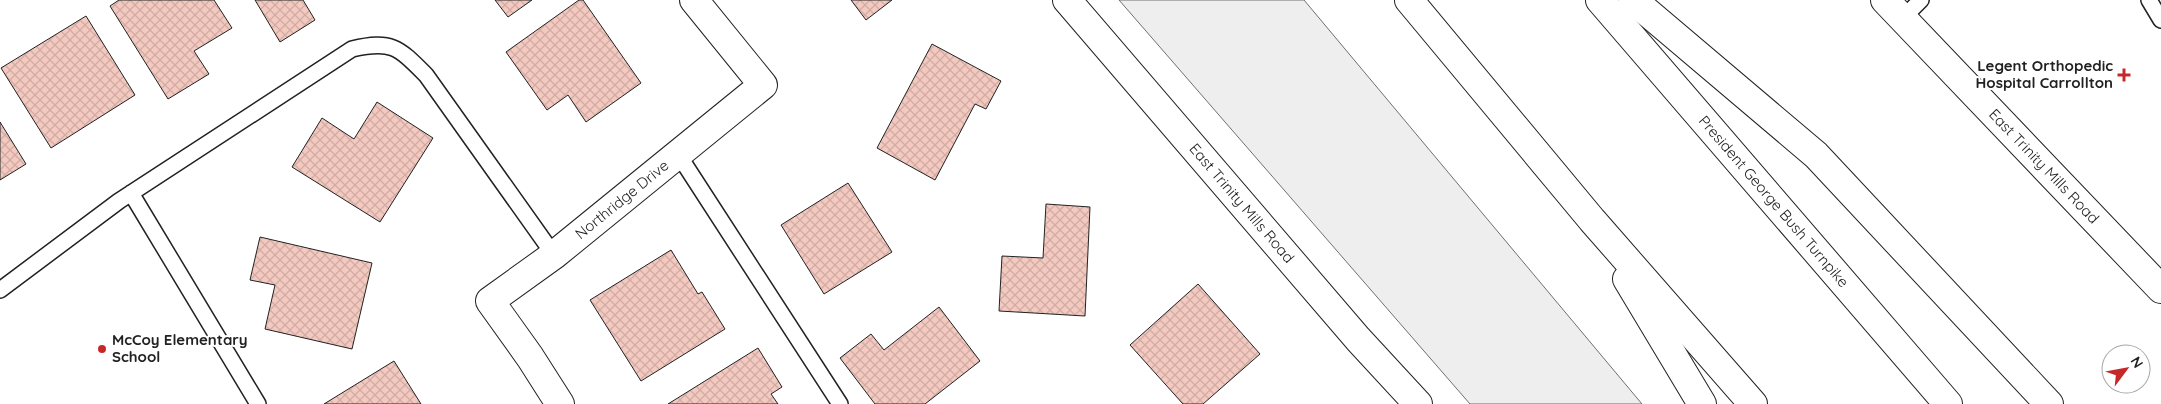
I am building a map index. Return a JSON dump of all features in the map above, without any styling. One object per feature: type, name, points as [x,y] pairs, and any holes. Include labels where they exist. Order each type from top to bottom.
[{"type":"main road","name":"Northridge Drive","points":[[560,404],[530,356],[490,301],[554,255],[763,85],[694,0]]},
{"type":"main road","name":"East Trinity Mills Road","points":[[1067,0],[1352,331],[1418,404]]},
{"type":"main road","points":[[1409,0],[1592,220],[1753,404]]},
{"type":"main road","name":"President George Bush Turnpike","points":[[1600,0],[1948,404]]},
{"type":"main road","points":[[1633,0],[1816,155],[2049,404]]},
{"type":"main road","name":"East Trinity Mills Road","points":[[1903,6],[2161,290]]},
{"type":"main road","points":[[1592,220],[1702,404]]},
{"type":"lane","points":[[2149,0],[2161,20]]},
{"type":"lane","points":[[0,290],[131,192],[352,50],[376,44],[402,51],[426,75],[554,255]]},
{"type":"lane","points":[[678,154],[840,404]]},
{"type":"lane","points":[[131,192],[258,404]]},
{"type":"shaded area","points":[[1119,0],[1304,0],[1642,404],[1470,404]]},
{"type":"building","points":[[119,0],[214,0],[232,28],[194,51],[209,74],[168,99],[110,6]]},
{"type":"building","points":[[255,0],[303,0],[315,20],[280,42]]},
{"type":"building","points":[[495,0],[532,0],[508,17]]},
{"type":"building","points":[[579,0],[583,0],[641,83],[586,122],[568,95],[547,110],[506,52]]},
{"type":"building","points":[[851,0],[892,0],[866,20]]},
{"type":"building","points":[[86,16],[135,95],[51,148],[1,68]]},
{"type":"building","points":[[932,44],[1001,81],[986,109],[975,104],[935,180],[877,148]]},
{"type":"building","points":[[377,102],[433,138],[380,222],[292,167],[322,118],[354,139]]},
{"type":"building","points":[[0,122],[26,164],[0,180]]},
{"type":"building","points":[[848,183],[892,252],[824,294],[781,225]]},
{"type":"building","points":[[1046,204],[1090,207],[1085,316],[999,311],[1002,256],[1043,258]]},
{"type":"building","points":[[260,237],[372,263],[352,349],[265,329],[275,285],[250,280]]},
{"type":"building","points":[[671,250],[698,294],[702,292],[725,329],[641,381],[590,300]]},
{"type":"building","points":[[1198,284],[1260,354],[1203,404],[1183,404],[1130,345]]},
{"type":"building","points":[[939,307],[980,361],[925,404],[875,404],[840,358],[871,334],[884,350]]},
{"type":"building","points":[[758,348],[782,387],[771,394],[778,404],[668,404]]},
{"type":"building","points":[[394,361],[421,404],[324,404]]},
{"type":"place","name":"Legent Orthopedic Hospital Carrollton","points":[[2124,75]]},
{"type":"place","name":"McCoy Elementary School","points":[[102,349]]}]
